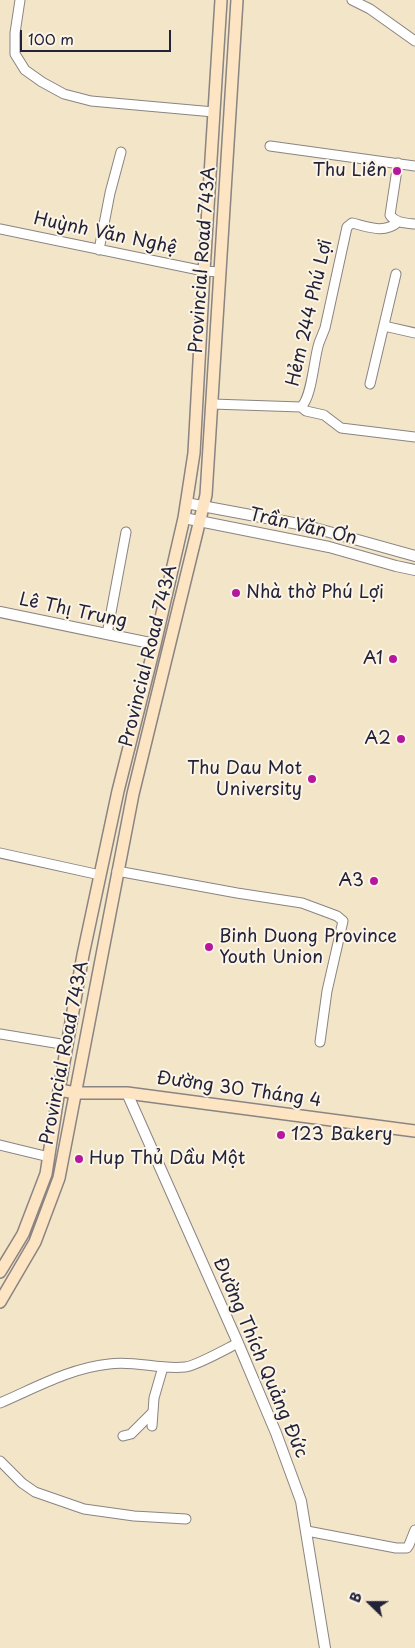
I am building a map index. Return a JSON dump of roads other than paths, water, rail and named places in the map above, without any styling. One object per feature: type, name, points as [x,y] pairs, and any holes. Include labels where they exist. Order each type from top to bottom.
[{"type":"main road","name":"Provincial Road 743A","points":[[0,1272],[23,1234],[46,1174],[83,956],[100,875],[118,791],[184,518],[194,453],[221,0]]},
{"type":"main road","name":"Provincial Road 743A","points":[[0,1302],[35,1242],[59,1178],[133,794],[206,495],[210,456],[237,0]]},
{"type":"main road","name":"Đường 30 Tháng 4","points":[[59,1090],[76,1093],[127,1093],[415,1131]]},
{"type":"street","points":[[20,0],[15,34],[15,54],[26,70],[42,82],[64,94],[91,101],[214,112]]},
{"type":"street","points":[[352,0],[370,9],[415,40]]},
{"type":"street","points":[[270,146],[415,166]]},
{"type":"street","points":[[99,250],[110,193],[121,152]]},
{"type":"street","points":[[398,163],[390,214],[392,219],[398,222],[415,224]]},
{"type":"street","name":"Hẻm 244 Phú Lợi","points":[[212,404],[301,407],[304,405],[308,395],[319,342],[326,328],[347,226],[352,224],[377,229],[390,228],[398,222]]},
{"type":"street","name":"Huỳnh Văn Nghệ","points":[[0,229],[204,272],[220,272]]},
{"type":"street","points":[[370,384],[396,274]]},
{"type":"street","points":[[384,326],[415,334]]},
{"type":"street","points":[[301,407],[306,411],[324,415],[341,428],[415,437]]},
{"type":"street","name":"Trần Văn Ơn","points":[[186,503],[304,525],[415,556]]},
{"type":"street","name":"Trần Văn Ơn","points":[[184,518],[329,548],[415,570]]},
{"type":"street","points":[[107,634],[126,532]]},
{"type":"street","name":"Lê Thị Trung","points":[[0,612],[169,647]]},
{"type":"street","points":[[0,853],[100,875]]},
{"type":"street","points":[[117,871],[228,892],[302,902],[337,916],[343,921],[327,991],[320,1042]]},
{"type":"street","points":[[0,1034],[67,1045]]},
{"type":"street","name":"Đường Thích Quảng Đức","points":[[127,1093],[238,1344],[279,1441],[301,1501],[324,1648]]},
{"type":"street","points":[[0,1145],[49,1157]]},
{"type":"street","points":[[0,1403],[82,1369],[110,1363],[188,1367],[238,1344]]},
{"type":"street","points":[[152,1426],[154,1398],[162,1367]]},
{"type":"street","points":[[123,1436],[131,1434],[153,1412]]},
{"type":"street","points":[[0,1461],[22,1483],[35,1492],[84,1508],[134,1516],[186,1519]]},
{"type":"street","points":[[306,1531],[396,1548],[407,1548],[415,1530]]},
{"type":"place","name":"Thu Liên","points":[[397,171]]},
{"type":"place","name":"Nhà thờ Phú Lợi","points":[[236,593]]},
{"type":"place","name":"A1","points":[[393,659]]},
{"type":"place","name":"A2","points":[[401,739]]},
{"type":"place","name":"Thu Dau Mot University","points":[[312,779]]},
{"type":"place","name":"A3","points":[[374,881]]},
{"type":"place","name":"Binh Duong Province Youth Union","points":[[209,947]]},
{"type":"place","name":"123 Bakery","points":[[281,1135]]},
{"type":"place","name":"Hup Thủ Dầu Một","points":[[79,1159]]}]
